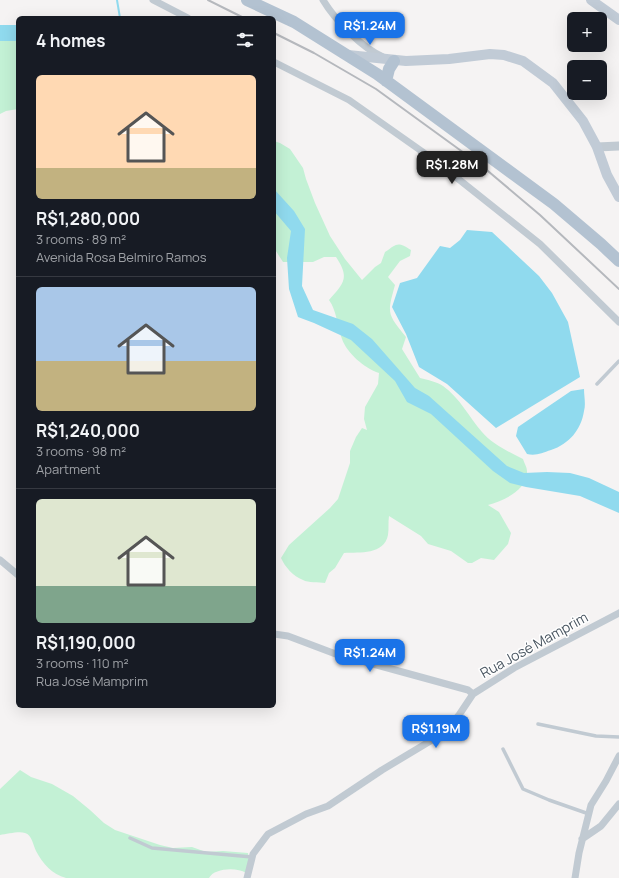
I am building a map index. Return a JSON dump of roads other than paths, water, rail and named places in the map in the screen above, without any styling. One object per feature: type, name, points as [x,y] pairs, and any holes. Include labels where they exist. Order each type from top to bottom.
[{"type":"main road","points":[[247,0],[294,22],[348,55],[386,81],[554,204],[619,261]]},
{"type":"main road","points":[[591,0],[619,20]]},
{"type":"main road","points":[[348,55],[392,60],[449,59],[490,54],[504,55],[515,58],[530,65],[553,83],[583,121],[597,147],[607,175],[619,197]]},
{"type":"main road","points":[[386,81],[392,60]]},
{"type":"street","points":[[153,0],[184,16]]},
{"type":"street","points":[[323,0],[338,21],[349,31],[378,54],[392,60]]},
{"type":"street","points":[[276,63],[349,100],[437,162],[540,244],[619,322]]},
{"type":"street","points":[[597,147],[619,146]]},
{"type":"street","points":[[0,560],[16,573]]},
{"type":"street","name":"Rua José Mamprim","points":[[247,878],[252,857],[268,834],[306,814],[328,806],[382,770],[437,737],[459,716],[473,694],[514,668],[619,613]]},
{"type":"street","points":[[276,634],[288,636],[333,653],[468,690],[473,694]]},
{"type":"street","points":[[575,878],[578,854],[591,805],[619,756]]},
{"type":"street","points":[[582,839],[601,826],[619,804]]},
{"type":"lane","points":[[597,384],[619,361]]},
{"type":"lane","points":[[538,724],[596,736],[619,737]]},
{"type":"lane","points":[[503,749],[523,789],[589,814]]},
{"type":"lane","points":[[130,838],[152,848],[252,857]]},
{"type":"water","points":[[0,25],[16,25],[16,41],[0,41]]},
{"type":"water","points":[[276,191],[294,211],[305,229],[302,286],[313,310],[353,324],[372,339],[415,388],[429,396],[507,466],[524,473],[570,473],[589,478],[619,492],[619,513],[580,496],[510,483],[493,471],[431,414],[407,402],[395,381],[351,340],[298,317],[289,289],[287,258],[291,231],[276,213]]},
{"type":"water","points":[[467,230],[492,232],[539,276],[552,293],[568,322],[580,377],[496,428],[447,384],[419,367],[406,334],[392,307],[400,283],[417,278],[440,246],[450,248],[460,240]]},
{"type":"water","points":[[584,389],[585,406],[582,418],[577,430],[569,440],[551,450],[542,453],[527,454],[516,436],[518,427],[571,391]]},
{"type":"waterway","points":[[117,0],[120,16]]},
{"type":"railway","points":[[208,0],[240,16]]},
{"type":"railway","points":[[276,34],[314,53],[376,89],[482,166],[540,215],[619,289]]}]
